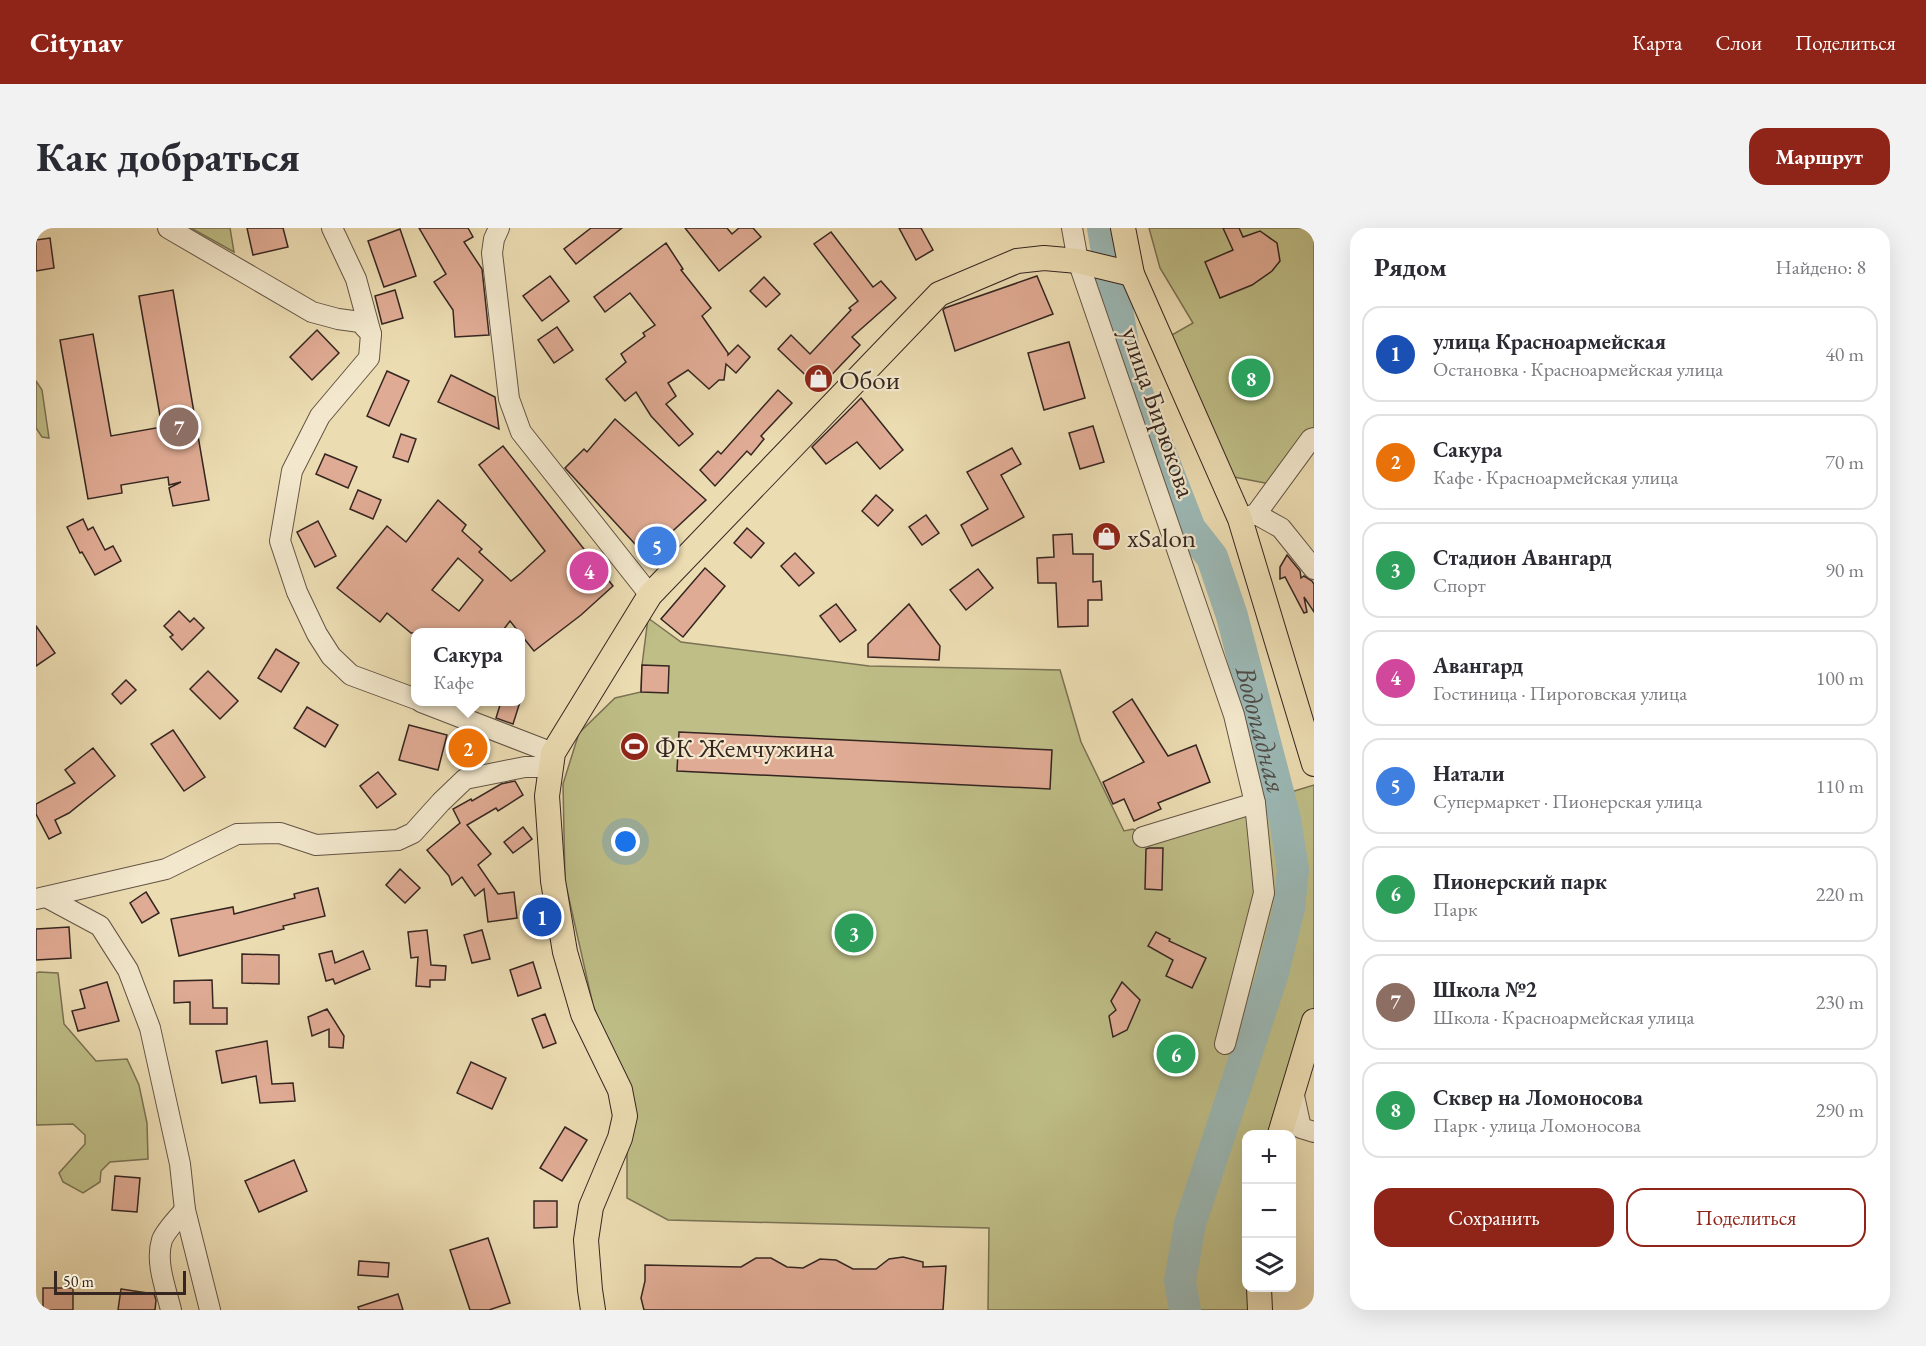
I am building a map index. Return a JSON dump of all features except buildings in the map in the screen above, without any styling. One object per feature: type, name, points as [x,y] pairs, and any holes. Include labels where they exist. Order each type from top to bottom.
[{"type":"main road","points":[[1123,228],[1132,274],[1248,517],[1314,764]]},
{"type":"main road","points":[[593,1310],[586,1239],[591,1207],[620,1138],[625,1116],[620,1090],[583,1014],[565,952],[553,881],[548,796],[552,760],[650,595],[939,294],[1017,261],[1044,258],[1078,261],[1132,274]]},
{"type":"main road","points":[[1281,1130],[1314,1021]]},
{"type":"main road","points":[[1288,1130],[1293,1091]]},
{"type":"main road","points":[[1251,1292],[1251,1310]]},
{"type":"main road","points":[[1259,1292],[1260,1310]]},
{"type":"street","points":[[168,228],[312,312],[360,322],[371,334]]},
{"type":"street","points":[[332,228],[356,279],[371,334],[369,358],[320,416],[292,471],[280,541],[297,592],[317,634],[331,656],[351,675],[411,697]]},
{"type":"street","points":[[499,228],[494,239],[492,253],[509,399],[521,432],[650,595]]},
{"type":"street","name":"улица Бирюкова","points":[[1072,228],[1078,261],[1234,715],[1255,803],[1264,893],[1225,1044]]},
{"type":"street","points":[[1314,438],[1248,517],[1281,528],[1314,569]]},
{"type":"street","points":[[432,706],[484,726],[552,760]]},
{"type":"street","points":[[41,898],[166,869],[237,834],[280,833],[316,845],[398,840],[413,833],[465,778],[552,760]]},
{"type":"street","points":[[1143,837],[1255,803]]},
{"type":"street","points":[[41,898],[100,926],[128,970],[150,1028],[180,1164],[185,1210],[210,1310]]},
{"type":"street","points":[[1293,1091],[1301,1128],[1314,1132]]},
{"type":"street","points":[[171,1310],[160,1255],[162,1238],[185,1210]]},
{"type":"shaded area","points":[[191,228],[230,228],[234,252]]},
{"type":"shaded area","points":[[1149,228],[1314,228],[1314,429],[1270,484],[1229,476],[1170,336],[1193,323],[1160,268]]},
{"type":"shaded area","points":[[36,381],[42,390],[49,438],[42,437],[36,428]]},
{"type":"shaded area","points":[[648,618],[681,642],[869,666],[1060,670],[1081,742],[1124,831],[1133,829],[1143,837],[1314,785],[1314,1044],[1288,1130],[1242,1130],[1242,1292],[1259,1292],[1260,1310],[988,1310],[989,1228],[668,1220],[627,1198],[627,1152],[632,1103],[593,1005],[565,881],[563,784],[579,733],[615,698],[641,692]]},
{"type":"shaded area","points":[[36,973],[58,973],[64,1024],[96,1061],[127,1059],[139,1085],[147,1123],[148,1159],[110,1162],[101,1171],[100,1182],[83,1193],[63,1182],[59,1173],[85,1144],[85,1135],[73,1124],[36,1125]]},
{"type":"waterway","name":"Водопадная","points":[[1103,228],[1127,367],[1190,529],[1212,557],[1232,616],[1285,819],[1293,870],[1289,908],[1272,976],[1190,1224],[1180,1281],[1185,1310]]},
{"type":"place","name":"Сквер на Ломоносова","points":[[1251,378]]},
{"type":"place","name":"Обои","points":[[818,379]]},
{"type":"place","name":"Школа №2","points":[[179,427]]},
{"type":"place","name":"xSalon","points":[[1106,537]]},
{"type":"place","name":"Натали","points":[[657,546]]},
{"type":"place","name":"Авангард","points":[[589,571]]},
{"type":"place","name":"ФК Жемчужина","points":[[634,747]]},
{"type":"place","name":"Сакура","points":[[468,748]]},
{"type":"place","name":"улица Красноармейская","points":[[542,917]]},
{"type":"place","name":"Стадион Авангард","points":[[854,933]]},
{"type":"place","name":"Пионерский парк","points":[[1176,1054]]}]
